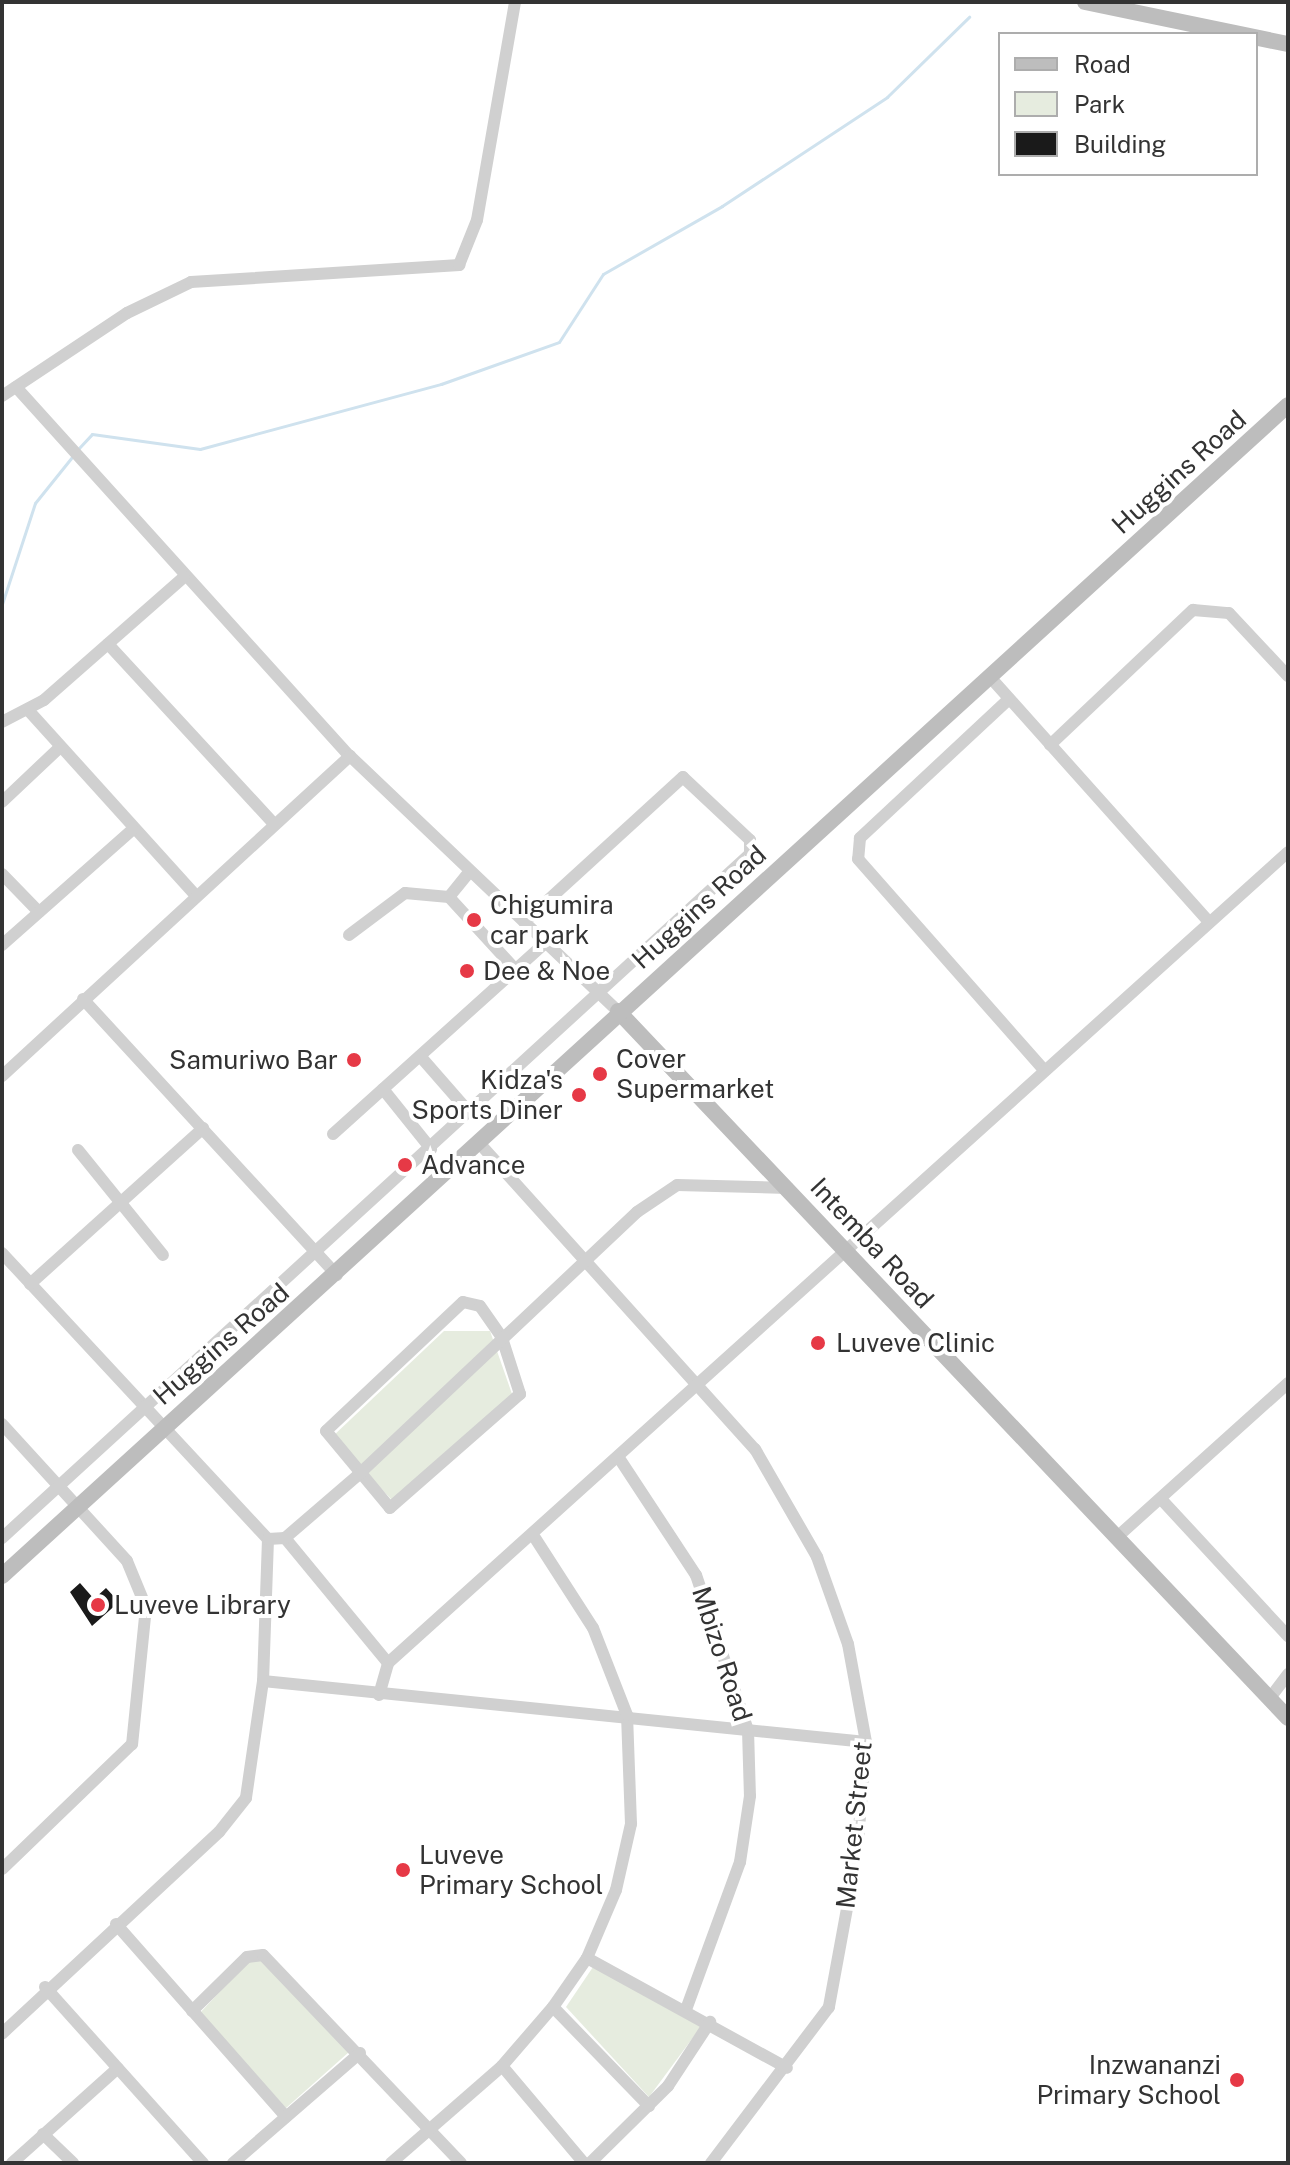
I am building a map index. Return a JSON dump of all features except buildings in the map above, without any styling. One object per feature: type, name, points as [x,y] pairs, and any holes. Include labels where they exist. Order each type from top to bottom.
[{"type":"street","points":[[2,396],[127,313],[191,282],[459,265],[477,220],[515,2]]},
{"type":"street","points":[[1085,2],[1230,32]]},
{"type":"street","points":[[1258,38],[1288,44]]},
{"type":"street","points":[[16,387],[184,577],[350,756],[618,1011]]},
{"type":"street","name":"Huggins Road","points":[[2,1576],[160,1428],[337,1275],[480,1144],[618,1011],[1288,405]]},
{"type":"street","points":[[2,722],[29,711],[184,577]]},
{"type":"street","points":[[1050,745],[1193,610],[1229,613],[1288,676]]},
{"type":"street","points":[[108,644],[272,822]]},
{"type":"street","points":[[990,677],[1207,920]]},
{"type":"street","points":[[1009,699],[860,838],[858,859],[1044,1070]]},
{"type":"street","points":[[29,711],[58,749],[195,895]]},
{"type":"street","points":[[2,802],[58,749]]},
{"type":"street","points":[[2,1076],[272,822],[350,756]]},
{"type":"street","points":[[2,1538],[318,1254],[751,851],[750,840],[695,781],[683,777],[524,922]]},
{"type":"street","points":[[2,945],[132,830]]},
{"type":"street","points":[[379,1695],[388,1663],[535,1538],[698,1384],[848,1251],[1207,920],[1288,852]]},
{"type":"street","points":[[449,897],[469,872]]},
{"type":"street","points":[[2,874],[39,912]]},
{"type":"street","points":[[349,935],[405,893],[449,897],[515,969]]},
{"type":"street","points":[[333,1134],[545,943]]},
{"type":"street","points":[[83,999],[337,1275]]},
{"type":"street","name":"Intemba Road","points":[[618,1011],[1288,1718]]},
{"type":"street","points":[[420,1056],[469,1112]]},
{"type":"street","points":[[383,1089],[431,1149]]},
{"type":"street","points":[[30,1284],[203,1128]]},
{"type":"street","name":"Market Street","points":[[480,1144],[755,1449],[817,1557],[848,1644],[866,1742],[857,1854],[829,2007],[787,2068],[711,2163]]},
{"type":"street","points":[[78,1150],[163,1255]]},
{"type":"street","points":[[268,1539],[285,1538],[357,1476],[586,1260],[677,1185],[788,1188]]},
{"type":"street","points":[[2,1253],[160,1428],[268,1539],[263,1681],[254,1760],[240,1809],[45,1987],[2,2034]]},
{"type":"street","points":[[463,1302],[480,1306],[502,1338],[518,1380],[516,1400],[394,1509],[357,1476],[326,1431],[463,1302]]},
{"type":"street","points":[[1116,1538],[1288,1383]]},
{"type":"street","points":[[2,1424],[78,1506],[144,1587],[137,1729],[124,1754],[2,1869]]},
{"type":"street","name":"Mbizo Road","points":[[619,1458],[696,1575],[748,1730],[750,1796],[740,1862],[687,2007]]},
{"type":"street","points":[[1161,1499],[1288,1636]]},
{"type":"street","points":[[285,1538],[388,1663]]},
{"type":"street","points":[[391,2163],[502,2066],[553,2007],[587,1958],[616,1890],[631,1824],[627,1715],[593,1628],[535,1538]]},
{"type":"street","points":[[1270,1698],[1288,1674]]},
{"type":"street","points":[[263,1681],[379,1695],[627,1715],[866,1742]]},
{"type":"street","points":[[116,1924],[286,2117]]},
{"type":"street","points":[[192,2011],[247,1957],[263,1955],[360,2053],[461,2163]]},
{"type":"street","points":[[587,1958],[687,2007],[787,2068]]},
{"type":"street","points":[[45,1987],[203,2163]]},
{"type":"street","points":[[553,2007],[649,2106]]},
{"type":"street","points":[[502,2066],[587,2163],[649,2106],[710,2022]]},
{"type":"street","points":[[233,2163],[360,2053]]},
{"type":"street","points":[[12,2163],[118,2068]]},
{"type":"street","points":[[43,2134],[73,2163]]},
{"type":"green space","points":[[444,1331],[490,1331],[512,1394],[392,1500],[332,1437]]},
{"type":"green space","points":[[249,1960],[264,1961],[349,2052],[286,2108],[200,2013]]},
{"type":"green space","points":[[593,1967],[703,2024],[649,2097],[566,2007]]},
{"type":"waterway","points":[[79,448],[92,434],[200,449],[441,384],[559,342],[603,274],[722,206],[887,97],[969,17]]},
{"type":"waterway","points":[[2,604],[35,503],[72,457]]},
{"type":"place","name":"Chigumira car park","points":[[474,920]]},
{"type":"place","name":"Dee & Noe","points":[[467,971]]},
{"type":"place","name":"Samuriwo Bar","points":[[354,1060]]},
{"type":"place","name":"Cover Supermarket","points":[[600,1074]]},
{"type":"place","name":"Kidza's Sports Diner","points":[[579,1095]]},
{"type":"place","name":"Advance","points":[[405,1165]]},
{"type":"place","name":"Luveve Clinic","points":[[818,1343]]},
{"type":"place","name":"Luveve Library","points":[[98,1605]]},
{"type":"place","name":"Luveve Primary School","points":[[403,1870]]},
{"type":"place","name":"Inzwananzi Primary School","points":[[1237,2080]]}]
